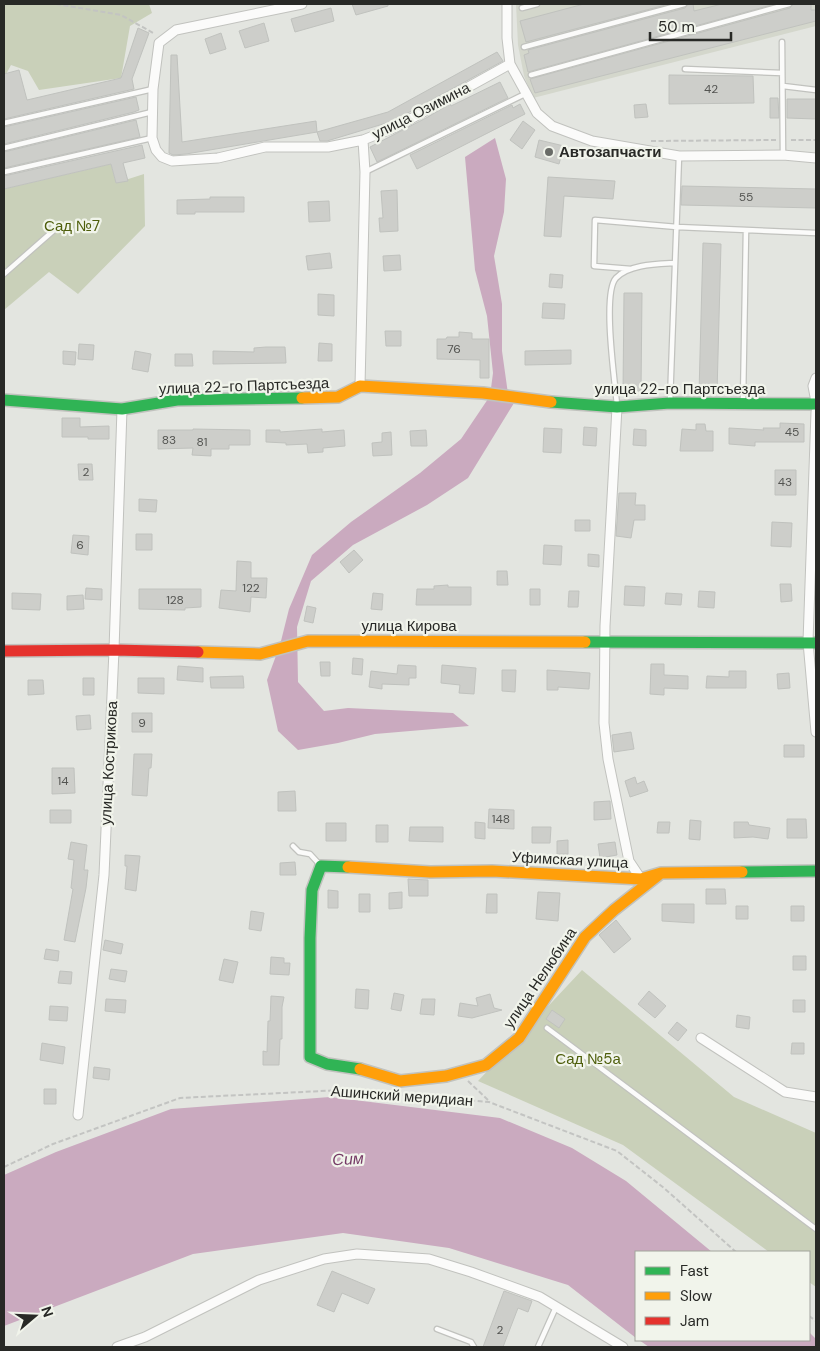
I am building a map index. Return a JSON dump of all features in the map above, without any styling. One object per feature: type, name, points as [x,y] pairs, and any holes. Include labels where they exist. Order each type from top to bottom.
[{"type":"street","points":[[152,138],[153,89],[159,43],[176,30],[288,5],[302,4]]},
{"type":"street","points":[[507,4],[507,38],[510,64],[537,113],[552,126],[592,141],[679,156],[783,155],[816,158]]},
{"type":"street","name":"улица Озимина","points":[[152,138],[156,150],[162,157],[172,162],[218,158],[265,147],[328,147],[363,140],[396,127],[510,64]]},
{"type":"street","points":[[360,386],[363,140]]},
{"type":"street","points":[[816,378],[813,386],[816,406],[812,642],[816,732]]},
{"type":"street","name":"улица 22-го Партсъезда","points":[[4,400],[122,409],[176,400],[338,397],[360,386],[483,393],[515,396],[544,402],[617,407],[670,403],[816,406]]},
{"type":"street","points":[[617,407],[605,626],[604,723],[608,759],[629,861],[641,878]]},
{"type":"street","name":"улица Кострикова","points":[[78,1115],[103,891],[122,409]]},
{"type":"street","name":"улица Кирова","points":[[4,651],[114,650],[260,654],[308,641],[812,642]]},
{"type":"street","name":"Уфимская улица","points":[[321,866],[430,872],[492,872],[641,878],[661,873],[816,871]]},
{"type":"street","name":"улица Нелюбина","points":[[321,866],[312,890],[310,1058],[327,1064],[362,1070],[400,1082],[446,1076],[486,1066],[519,1038],[585,936],[614,910],[661,873]]},
{"type":"street","points":[[701,1038],[785,1092],[816,1097]]},
{"type":"street","points":[[117,1347],[145,1337],[259,1280],[324,1259],[357,1254],[429,1259],[471,1272],[540,1297],[623,1347]]},
{"type":"lane","points":[[522,8],[537,4]]},
{"type":"lane","points":[[524,47],[684,4]]},
{"type":"lane","points":[[532,75],[789,4]]},
{"type":"lane","points":[[782,42],[783,155]]},
{"type":"lane","points":[[685,69],[782,73]]},
{"type":"lane","points":[[783,86],[816,90]]},
{"type":"lane","points":[[4,123],[153,89]]},
{"type":"lane","points":[[364,172],[525,94]]},
{"type":"lane","points":[[4,148],[152,112]]},
{"type":"lane","points":[[4,172],[152,138]]},
{"type":"lane","points":[[670,403],[679,156]]},
{"type":"lane","points":[[631,269],[594,266],[595,220],[676,227],[816,233]]},
{"type":"lane","points":[[743,404],[746,230]]},
{"type":"lane","points":[[4,274],[52,232]]},
{"type":"lane","points":[[617,407],[610,335],[611,290],[616,278],[631,269],[648,264],[675,263]]},
{"type":"lane","points":[[293,846],[300,852],[310,854],[321,866]]},
{"type":"lane","points":[[547,1028],[816,1229]]},
{"type":"lane","points":[[538,1347],[556,1306]]},
{"type":"lane","points":[[437,1329],[471,1342],[474,1347]]},
{"type":"path","points":[[56,4],[121,16],[154,34],[159,43]]},
{"type":"path","points":[[649,141],[816,140]]},
{"type":"path","points":[[459,1072],[489,1102]]},
{"type":"path","name":"Ашинский меридиан","points":[[4,1167],[53,1144],[180,1098],[342,1090],[489,1102],[617,1152],[664,1188],[735,1251]]},
{"type":"shaded area","points":[[516,4],[816,4],[816,26],[533,98],[524,76],[518,45]]},
{"type":"green space","points":[[4,4],[149,4],[152,13],[130,26],[121,78],[39,90],[28,71],[11,65],[4,78]]},
{"type":"green space","name":"Сад №7","points":[[111,164],[116,183],[144,174],[145,226],[78,294],[49,272],[4,310],[4,189]]},
{"type":"green space","name":"Сад №5а","points":[[582,970],[734,1097],[816,1133],[816,1287],[810,1283],[810,1251],[768,1251],[623,1145],[478,1081]]},
{"type":"water","points":[[495,138],[506,179],[504,212],[494,256],[502,304],[502,351],[509,401],[514,403],[468,478],[427,505],[353,545],[311,581],[297,627],[298,682],[324,711],[348,708],[453,713],[469,726],[375,734],[298,750],[278,731],[267,680],[280,645],[289,609],[312,555],[351,522],[420,473],[461,439],[490,396],[493,373],[487,316],[475,270],[465,157]]},
{"type":"water","name":"Сим","points":[[330,1097],[500,1118],[572,1148],[626,1181],[711,1251],[635,1251],[635,1337],[568,1285],[449,1248],[343,1233],[193,1254],[4,1326],[4,1175],[56,1152],[171,1109]]},
{"type":"water","points":[[810,1333],[816,1339],[816,1347],[649,1347],[640,1341],[810,1341]]},
{"type":"building","points":[[352,4],[388,4],[388,6],[356,15]]},
{"type":"building","points":[[584,4],[669,4],[526,42],[520,21]]},
{"type":"building","points":[[688,4],[693,4],[694,11],[722,4],[775,4],[528,72],[524,55],[529,53],[528,50],[685,8]]},
{"type":"building","points":[[793,4],[811,4],[811,10],[816,10],[816,21],[535,93],[530,79],[790,8]]},
{"type":"building","points":[[331,8],[334,21],[295,32],[291,19]]},
{"type":"building","points":[[264,23],[269,41],[245,48],[239,31]]},
{"type":"building","points":[[138,28],[149,33],[132,79],[134,89],[4,119],[4,74],[19,70],[27,100],[121,78]]},
{"type":"building","points":[[221,33],[226,49],[210,54],[205,39]]},
{"type":"building","points":[[497,52],[503,61],[393,121],[327,141],[320,141],[317,132],[388,112]]},
{"type":"building","points":[[171,55],[177,55],[182,142],[316,121],[317,132],[186,154],[173,155],[169,153]]},
{"type":"building","points":[[669,75],[753,76],[754,103],[669,104]]},
{"type":"building","points":[[500,82],[508,98],[377,162],[370,147],[450,104],[451,106]]},
{"type":"building","points":[[136,97],[139,110],[134,112],[4,144],[4,127]]},
{"type":"building","points":[[770,98],[778,98],[779,118],[770,118]]},
{"type":"building","points":[[787,99],[816,99],[816,119],[787,118]]},
{"type":"building","points":[[520,104],[525,114],[417,169],[410,155],[512,105],[513,108]]},
{"type":"building","points":[[646,104],[648,117],[635,118],[634,105]]},
{"type":"building","points":[[136,120],[140,137],[4,168],[4,152]]},
{"type":"building","points":[[523,121],[535,130],[522,149],[510,140]]},
{"type":"building","name":"Автозапчасти","points":[[539,140],[564,146],[559,164],[535,157]]},
{"type":"building","points":[[142,145],[145,158],[123,163],[128,181],[116,183],[111,164],[4,189],[4,176]]},
{"type":"building","points":[[548,177],[615,181],[613,199],[564,196],[561,237],[544,236]]},
{"type":"building","points":[[682,186],[816,189],[816,208],[681,205]]},
{"type":"building","points":[[397,190],[398,231],[380,232],[379,218],[383,218],[381,191]]},
{"type":"building","points":[[210,197],[244,197],[244,212],[177,214],[177,200],[210,199]]},
{"type":"building","points":[[329,201],[330,221],[309,222],[308,202]]},
{"type":"building","points":[[703,243],[721,244],[717,393],[699,393]]},
{"type":"building","points":[[330,253],[332,268],[308,270],[306,256]]},
{"type":"building","points":[[400,255],[401,270],[384,271],[383,256]]},
{"type":"building","points":[[550,274],[563,275],[562,288],[549,287]]},
{"type":"building","points":[[624,293],[642,293],[641,391],[623,391]]},
{"type":"building","points":[[318,294],[334,295],[334,316],[318,315]]},
{"type":"building","points":[[543,303],[565,304],[564,319],[542,318]]},
{"type":"building","points":[[385,331],[401,331],[401,346],[386,346]]},
{"type":"building","points":[[459,332],[472,333],[472,339],[489,339],[489,378],[480,378],[480,360],[437,359],[437,339],[459,337]]},
{"type":"building","points":[[319,343],[332,344],[332,361],[318,361]]},
{"type":"building","points":[[79,344],[94,345],[93,360],[78,359]]},
{"type":"building","points":[[285,347],[286,363],[213,364],[213,351],[254,352],[254,348]]},
{"type":"building","points":[[571,350],[571,364],[525,365],[525,351]]},
{"type":"building","points":[[63,351],[76,352],[75,365],[63,364]]},
{"type":"building","points":[[135,351],[151,354],[148,372],[132,369]]},
{"type":"building","points":[[175,354],[192,354],[193,366],[175,366]]},
{"type":"building","points":[[62,418],[80,418],[80,427],[109,426],[109,439],[62,437]]},
{"type":"building","points":[[780,423],[804,424],[804,442],[755,442],[755,446],[729,444],[729,428],[764,430],[763,428],[780,428]]},
{"type":"building","points":[[696,424],[705,424],[706,431],[713,431],[713,451],[680,451],[682,429],[696,430]]},
{"type":"building","points":[[584,427],[597,428],[596,446],[583,445]]},
{"type":"building","points":[[544,428],[562,429],[561,453],[543,452]]},
{"type":"building","points":[[322,429],[322,432],[344,430],[345,446],[323,448],[323,452],[308,453],[307,444],[286,445],[286,443],[266,442],[266,430],[280,430],[280,432]]},
{"type":"building","points":[[634,429],[646,430],[646,446],[633,445]]},
{"type":"building","points":[[158,430],[250,430],[250,445],[229,445],[229,449],[211,449],[211,456],[192,455],[193,448],[158,449]]},
{"type":"building","points":[[426,430],[427,446],[411,446],[410,431]]},
{"type":"building","points":[[391,432],[392,455],[373,456],[372,443],[382,442],[382,433]]},
{"type":"building","points":[[78,464],[92,464],[93,480],[79,480]]},
{"type":"building","points":[[775,470],[796,470],[796,495],[775,495]]},
{"type":"building","points":[[619,493],[636,493],[635,505],[645,505],[645,520],[634,520],[631,538],[616,536]]},
{"type":"building","points":[[139,499],[157,500],[156,512],[139,511]]},
{"type":"building","points":[[575,520],[590,520],[590,531],[575,531]]},
{"type":"building","points":[[772,522],[792,523],[791,547],[771,546]]},
{"type":"building","points":[[136,534],[152,534],[152,550],[136,550]]},
{"type":"building","points":[[73,535],[89,536],[88,555],[71,553]]},
{"type":"building","points":[[544,545],[562,546],[561,565],[543,564]]},
{"type":"building","points":[[354,550],[363,560],[349,573],[340,562]]},
{"type":"building","points":[[588,554],[599,555],[599,567],[588,566]]},
{"type":"building","points":[[237,561],[251,562],[251,578],[267,578],[266,598],[251,597],[250,612],[219,608],[221,590],[236,591]]},
{"type":"building","points":[[497,571],[507,571],[508,585],[497,585]]},
{"type":"building","points":[[780,584],[791,584],[792,601],[781,602]]},
{"type":"building","points":[[448,585],[448,587],[471,587],[471,605],[416,605],[417,589],[434,589],[434,586]]},
{"type":"building","points":[[625,586],[645,587],[644,606],[624,605]]},
{"type":"building","points":[[86,588],[102,589],[102,600],[85,599]]},
{"type":"building","points":[[139,589],[201,589],[201,607],[185,608],[185,610],[139,609]]},
{"type":"building","points":[[530,589],[540,589],[540,605],[530,605]]},
{"type":"building","points":[[569,591],[579,591],[578,607],[568,607]]},
{"type":"building","points":[[699,591],[715,592],[714,608],[698,607]]},
{"type":"building","points":[[12,593],[41,594],[40,610],[12,609]]},
{"type":"building","points":[[373,593],[383,594],[382,610],[371,609]]},
{"type":"building","points":[[666,593],[682,594],[681,605],[665,604]]},
{"type":"building","points":[[83,595],[84,609],[67,610],[67,596]]},
{"type":"building","points":[[307,606],[316,608],[313,623],[304,621]]},
{"type":"building","points":[[353,658],[363,659],[362,675],[352,674]]},
{"type":"building","points":[[320,662],[330,662],[330,676],[321,676]]},
{"type":"building","points":[[651,664],[664,664],[664,675],[688,676],[688,689],[664,688],[664,695],[650,694]]},
{"type":"building","points":[[398,665],[416,666],[416,678],[409,678],[409,685],[382,684],[382,689],[369,687],[371,671],[397,674]]},
{"type":"building","points":[[442,665],[476,668],[474,694],[459,693],[460,685],[441,683]]},
{"type":"building","points":[[178,666],[203,668],[203,682],[177,680]]},
{"type":"building","points":[[502,670],[516,670],[515,692],[502,691]]},
{"type":"building","points":[[547,670],[590,673],[589,689],[558,687],[558,690],[547,690]]},
{"type":"building","points":[[729,671],[746,671],[746,688],[706,688],[707,676],[729,677]]},
{"type":"building","points":[[789,673],[790,688],[778,689],[777,674]]},
{"type":"building","points":[[243,676],[244,688],[211,688],[210,677]]},
{"type":"building","points":[[83,678],[94,678],[94,695],[83,695]]},
{"type":"building","points":[[138,678],[164,678],[164,694],[138,693]]},
{"type":"building","points":[[28,680],[43,680],[44,694],[28,695]]},
{"type":"building","points":[[132,713],[152,713],[152,732],[132,732]]},
{"type":"building","points":[[90,715],[91,729],[77,730],[76,716]]},
{"type":"building","points":[[631,732],[634,749],[614,752],[612,735]]},
{"type":"building","points":[[784,745],[804,745],[804,757],[784,757]]},
{"type":"building","points":[[134,754],[152,754],[147,796],[132,795]]},
{"type":"building","points":[[52,768],[74,768],[75,793],[52,794]]},
{"type":"building","points":[[635,777],[637,784],[644,781],[648,791],[630,797],[625,781]]},
{"type":"building","points":[[295,791],[296,811],[278,811],[278,792]]},
{"type":"building","points":[[610,801],[611,819],[594,820],[594,802]]},
{"type":"building","points":[[489,809],[514,810],[514,829],[488,828]]},
{"type":"building","points":[[50,810],[71,810],[71,823],[50,823]]},
{"type":"building","points":[[787,819],[806,819],[807,838],[787,838]]},
{"type":"building","points":[[690,820],[701,821],[700,840],[689,839]]},
{"type":"building","points":[[475,822],[485,823],[485,839],[475,838]]},
{"type":"building","points":[[658,822],[670,822],[669,833],[657,833]]},
{"type":"building","points":[[734,822],[748,822],[749,825],[770,828],[768,839],[753,837],[734,838]]},
{"type":"building","points":[[326,823],[346,823],[346,841],[326,841]]},
{"type":"building","points":[[376,825],[388,825],[388,842],[376,842]]},
{"type":"building","points":[[410,827],[443,827],[443,842],[409,841]]},
{"type":"building","points":[[532,827],[551,827],[550,843],[532,843]]},
{"type":"building","points":[[568,840],[568,854],[557,854],[557,841]]},
{"type":"building","points":[[71,842],[87,845],[84,870],[88,870],[75,942],[64,940],[73,889],[71,888],[74,860],[68,859]]},
{"type":"building","points":[[615,842],[617,855],[600,858],[598,844]]},
{"type":"building","points":[[125,855],[140,856],[136,891],[125,889],[127,866],[125,866]]},
{"type":"building","points":[[295,862],[296,875],[280,875],[280,863]]},
{"type":"building","points":[[408,879],[428,880],[428,896],[409,896]]},
{"type":"building","points":[[706,889],[725,889],[726,904],[706,904]]},
{"type":"building","points":[[328,890],[338,891],[338,908],[328,908]]},
{"type":"building","points":[[402,892],[402,908],[389,909],[389,893]]},
{"type":"building","points":[[538,892],[560,893],[558,921],[536,919]]},
{"type":"building","points":[[359,894],[370,894],[370,912],[359,912]]},
{"type":"building","points":[[487,894],[497,894],[497,913],[486,913]]},
{"type":"building","points":[[662,904],[694,904],[694,923],[662,921]]},
{"type":"building","points":[[736,906],[748,906],[748,919],[736,919]]},
{"type":"building","points":[[791,906],[804,906],[804,921],[791,921]]},
{"type":"building","points":[[251,911],[264,913],[261,931],[249,929]]},
{"type":"building","points":[[616,920],[631,939],[614,953],[599,935]]},
{"type":"building","points":[[105,940],[123,944],[121,954],[103,950]]},
{"type":"building","points":[[46,949],[59,951],[58,961],[44,959]]},
{"type":"building","points":[[793,956],[806,956],[806,970],[793,970]]},
{"type":"building","points":[[271,957],[284,958],[284,963],[290,963],[289,975],[270,974]]},
{"type":"building","points":[[224,959],[238,962],[233,983],[219,980]]},
{"type":"building","points":[[111,969],[127,971],[125,982],[109,979]]},
{"type":"building","points":[[60,971],[72,972],[71,984],[58,983]]},
{"type":"building","points":[[356,989],[369,990],[368,1009],[355,1008]]},
{"type":"building","points":[[649,991],[666,1006],[655,1018],[638,1004]]},
{"type":"building","points":[[394,993],[404,995],[401,1011],[391,1009]]},
{"type":"building","points":[[490,994],[494,1008],[502,1010],[472,1018],[458,1016],[460,1003],[478,1006],[476,998]]},
{"type":"building","points":[[271,996],[284,997],[279,1065],[263,1065],[263,1051],[267,1052]]},
{"type":"building","points":[[106,999],[126,1000],[125,1013],[105,1011]]},
{"type":"building","points":[[422,999],[435,999],[434,1015],[420,1014]]},
{"type":"building","points":[[793,1000],[805,1000],[805,1012],[793,1012]]},
{"type":"building","points":[[50,1006],[68,1007],[67,1021],[49,1020]]},
{"type":"building","points":[[552,1010],[565,1019],[559,1028],[546,1019]]},
{"type":"building","points":[[737,1015],[750,1017],[749,1029],[736,1027]]},
{"type":"building","points":[[677,1022],[687,1030],[678,1041],[668,1033]]},
{"type":"building","points":[[42,1043],[65,1047],[63,1064],[40,1060]]},
{"type":"building","points":[[792,1043],[804,1043],[804,1054],[791,1054]]},
{"type":"building","points":[[94,1067],[110,1069],[109,1080],[93,1078]]},
{"type":"building","points":[[44,1089],[56,1089],[56,1104],[44,1104]]},
{"type":"building","points":[[332,1271],[375,1289],[368,1304],[342,1293],[334,1312],[317,1305]]},
{"type":"building","points":[[504,1291],[532,1301],[528,1312],[518,1308],[503,1347],[483,1347]]},
{"type":"traffic: fast","points":[[4,400],[122,409],[177,400],[302,398]]},
{"type":"traffic: fast","points":[[551,402],[617,407],[670,403],[816,404]]},
{"type":"traffic: fast","points":[[585,642],[816,643]]},
{"type":"traffic: fast","points":[[348,867],[321,866],[312,890],[310,1057],[327,1064],[360,1069]]},
{"type":"traffic: fast","points":[[742,872],[816,871]]},
{"type":"traffic: slow","points":[[302,398],[338,397],[360,386],[483,393],[551,402]]},
{"type":"traffic: slow","points":[[198,652],[260,654],[308,641],[585,642]]},
{"type":"traffic: slow","points":[[348,867],[430,872],[492,871],[641,879],[661,873],[742,872]]},
{"type":"traffic: slow","points":[[360,1069],[400,1081],[446,1076],[486,1065],[519,1038],[585,937],[614,910],[661,873]]},
{"type":"traffic: jam","points":[[4,651],[114,650],[198,652]]},
{"type":"place","name":"Автозапчасти","points":[[549,152]]}]
